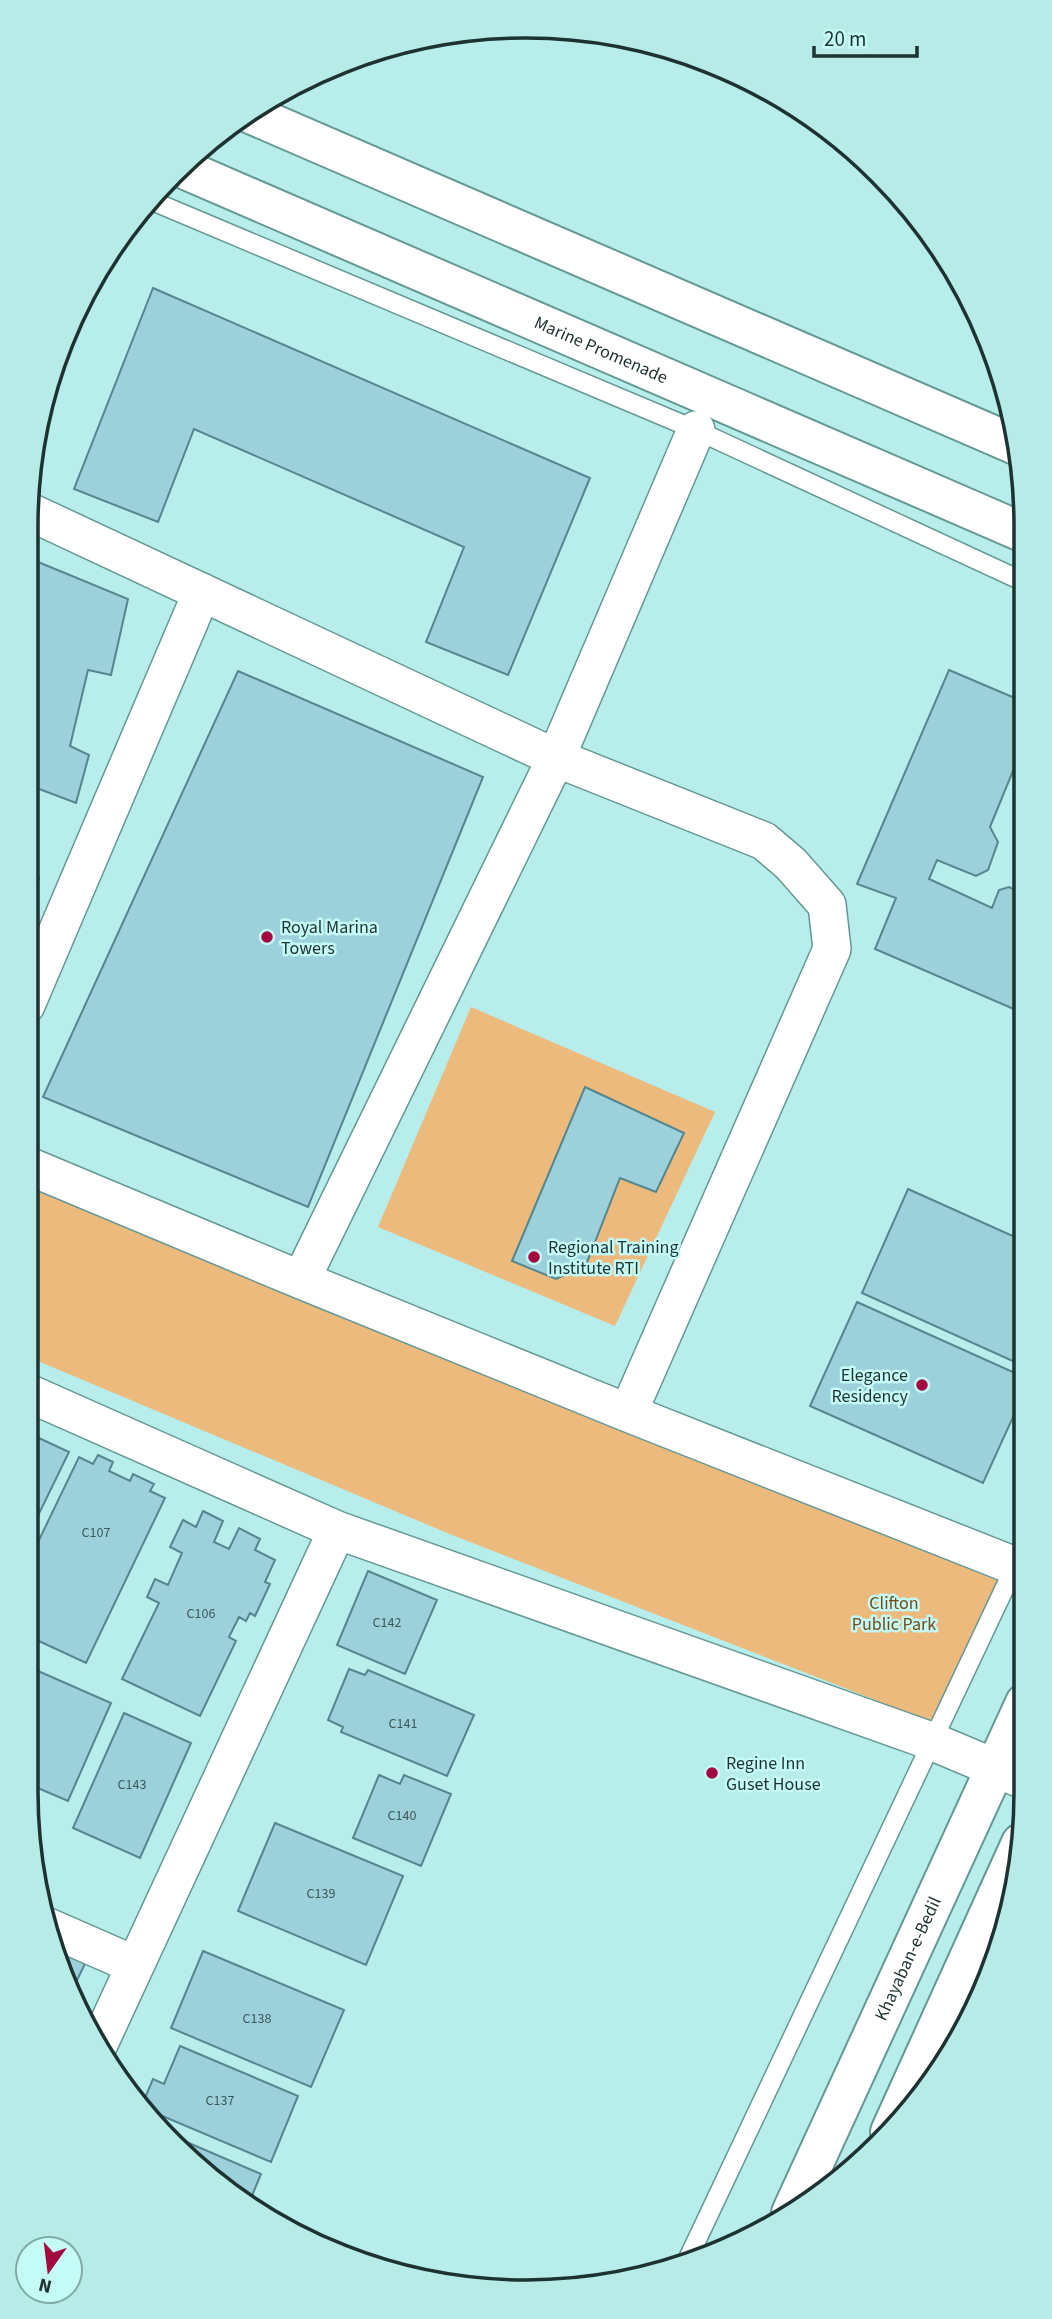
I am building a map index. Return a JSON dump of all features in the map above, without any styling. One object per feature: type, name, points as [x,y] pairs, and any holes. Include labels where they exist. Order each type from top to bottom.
[{"type":"main road","points":[[260,118],[1006,441]]},
{"type":"main road","name":"Marine Promenade","points":[[191,172],[1014,530]]},
{"type":"main road","name":"Khayaban-e-Bedil","points":[[799,2196],[1010,1775],[1014,1757]]},
{"type":"main road","points":[[904,2100],[1006,1876]]},
{"type":"street","points":[[301,1280],[556,758],[696,430]]},
{"type":"street","points":[[39,516],[556,758],[764,841],[791,863],[827,905],[832,949],[628,1413]]},
{"type":"street","points":[[38,977],[202,592]]},
{"type":"street","points":[[38,1170],[628,1413],[1014,1557]]},
{"type":"street","points":[[38,1397],[337,1530],[931,1741],[1010,1775]]},
{"type":"street","points":[[103,2035],[337,1530]]},
{"type":"street","points":[[59,1932],[135,1965]]},
{"type":"lane","points":[[160,204],[696,430],[1014,577]]},
{"type":"lane","points":[[691,2252],[931,1741],[1014,1576]]},
{"type":"green space","points":[[471,1007],[715,1112],[615,1326],[378,1227]]},
{"type":"green space","name":"Clifton Public Park","points":[[38,1180],[1014,1565],[1014,1570],[937,1724],[452,1535],[38,1361]]},
{"type":"building","points":[[153,288],[590,478],[508,675],[426,642],[464,547],[194,429],[158,522],[74,489]]},
{"type":"building","points":[[38,562],[128,599],[111,675],[88,670],[70,746],[89,755],[76,803],[38,789]]},
{"type":"building","points":[[949,670],[1014,698],[1014,768],[990,827],[998,842],[988,870],[976,876],[937,860],[929,879],[992,908],[999,890],[1009,887],[1014,890],[1014,1009],[875,949],[896,898],[857,884]]},
{"type":"building","name":"Royal Marina Towers","points":[[238,671],[483,777],[308,1207],[43,1097]]},
{"type":"building","points":[[585,1087],[684,1133],[656,1192],[620,1178],[586,1265],[556,1279],[512,1261]]},
{"type":"building","name":"Elegance Residency","points":[[908,1189],[1014,1237],[1014,1361],[862,1293]]},
{"type":"building","name":"Elegance Residency","points":[[857,1302],[1014,1373],[1014,1415],[983,1483],[810,1406]]},
{"type":"building","points":[[38,1438],[69,1452],[38,1516]]},
{"type":"building","points":[[98,1455],[113,1462],[109,1471],[130,1481],[133,1474],[154,1484],[150,1491],[165,1498],[86,1663],[38,1641],[38,1542],[79,1457],[93,1464]]},
{"type":"building","points":[[203,1511],[223,1521],[214,1542],[229,1549],[239,1528],[260,1539],[255,1550],[275,1560],[265,1582],[270,1584],[255,1616],[250,1613],[246,1621],[239,1617],[229,1637],[236,1641],[200,1716],[122,1679],[159,1603],[147,1597],[155,1579],[168,1585],[182,1553],[170,1547],[183,1520],[196,1527]]},
{"type":"building","points":[[368,1571],[437,1600],[405,1674],[337,1645]]},
{"type":"building","points":[[349,1669],[365,1675],[368,1670],[474,1715],[447,1776],[341,1732],[343,1727],[328,1720]]},
{"type":"building","points":[[38,1671],[111,1703],[68,1801],[38,1788]]},
{"type":"building","points":[[124,1713],[191,1743],[140,1858],[73,1828]]},
{"type":"building","points":[[379,1775],[400,1784],[404,1775],[451,1794],[421,1866],[353,1838]]},
{"type":"building","points":[[275,1823],[403,1876],[366,1965],[238,1911]]},
{"type":"building","points":[[60,1936],[91,1951],[77,1981]]},
{"type":"building","points":[[203,1951],[344,2010],[311,2087],[171,2028]]},
{"type":"building","points":[[180,2046],[298,2096],[271,2162],[160,2115],[145,2097],[153,2079],[164,2084]]},
{"type":"building","points":[[184,2141],[261,2174],[252,2196],[229,2180]]},
{"type":"place","name":"Royal Marina Towers","points":[[267,937]]},
{"type":"place","name":"Regional Training Institute RTI","points":[[534,1257]]},
{"type":"place","name":"Elegance Residency","points":[[922,1385]]},
{"type":"place","name":"Regine Inn Guset House","points":[[712,1773]]}]
